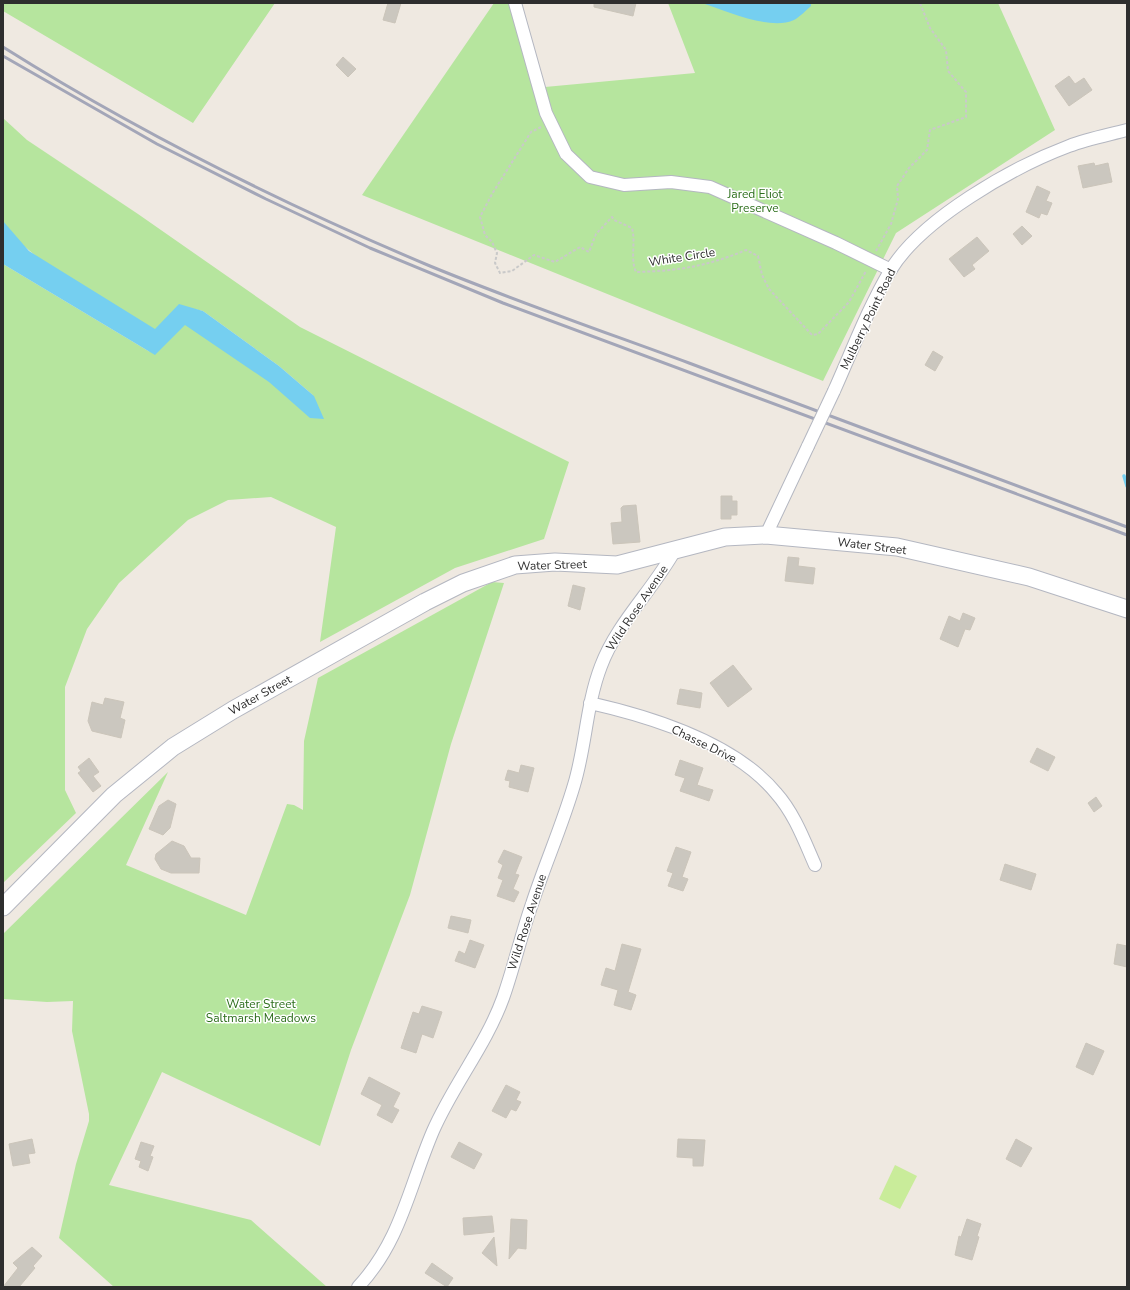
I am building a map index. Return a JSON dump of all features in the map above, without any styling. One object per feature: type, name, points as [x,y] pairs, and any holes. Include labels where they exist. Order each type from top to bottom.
[{"type":"main road","name":"Water Street","points":[[3,908],[114,795],[174,747],[233,710],[425,602],[463,583],[515,565],[555,562],[617,564],[725,537],[766,535],[897,547],[1029,577],[1127,609]]},
{"type":"street","points":[[515,3],[544,106],[550,122],[566,154],[590,177],[624,185],[671,182],[710,187],[891,270]]},
{"type":"street","name":"Mulberry Point Road","points":[[766,535],[891,270],[910,246],[947,213],[994,182],[1025,164],[1070,145],[1127,130]]},
{"type":"street","name":"Wild Rose Avenue","points":[[358,1287],[379,1262],[391,1242],[439,1118],[495,1018],[532,903],[574,787],[583,751],[590,703],[599,670],[612,644],[675,550]]},
{"type":"street","name":"Chasse Drive","points":[[590,703],[661,724],[692,736],[737,759],[759,776],[776,793],[795,822],[815,865]]},
{"type":"path","points":[[871,260],[891,224],[898,199],[896,186],[909,168],[927,150],[930,130],[966,117],[966,92],[948,71],[946,50],[930,28],[920,3]]},
{"type":"path","name":"White Circle","points":[[550,122],[531,132],[492,194],[480,217],[485,235],[492,242],[497,253],[495,263],[500,273],[512,271],[534,255],[555,262],[580,247],[589,252],[596,234],[612,217],[614,220],[632,228],[634,236],[633,266],[636,272],[662,272],[713,263],[746,250],[758,256],[762,275],[769,289],[812,335],[818,334],[848,302],[871,260]]},
{"type":"green space","points":[[3,3],[275,3],[193,123],[3,11]]},
{"type":"green space","name":"Jared Eliot Preserve","points":[[494,3],[522,3],[525,23],[545,87],[695,73],[668,3],[998,3],[1055,130],[896,233],[823,381],[362,195]]},
{"type":"green space","points":[[3,118],[27,140],[138,214],[300,327],[569,462],[544,539],[455,568],[320,642],[336,527],[271,497],[228,500],[188,520],[119,583],[87,629],[65,687],[65,790],[76,813],[3,883],[3,264],[150,352],[24,246],[3,231]],"holes":[[[194,309],[203,311],[279,366],[314,396]]]},
{"type":"green space","name":"Water Street Saltmarsh Meadows","points":[[492,582],[504,583],[451,744],[410,895],[351,1050],[320,1146],[162,1072],[109,1185],[251,1220],[327,1287],[114,1287],[59,1238],[76,1164],[89,1121],[89,1114],[72,1031],[73,1001],[47,1002],[3,999],[3,934],[168,772],[126,865],[246,915],[287,804],[294,805],[303,810],[304,741],[318,678]]},
{"type":"green space","points":[[895,1165],[917,1176],[900,1209],[879,1199]]},
{"type":"water","points":[[702,3],[811,3],[811,6],[794,20],[784,23],[773,23],[748,19]]},
{"type":"water","points":[[3,221],[29,251],[155,329],[179,304],[203,311],[279,366],[314,396],[324,419],[310,418],[269,382],[185,325],[155,355],[3,264]]},
{"type":"building","points":[[388,3],[401,3],[395,23],[383,20]]},
{"type":"building","points":[[594,3],[636,3],[633,16],[594,7]]},
{"type":"building","points":[[343,57],[356,69],[348,77],[336,65]]},
{"type":"building","points":[[1069,76],[1075,84],[1084,78],[1092,90],[1069,106],[1055,86]]},
{"type":"building","points":[[1094,163],[1095,166],[1108,163],[1112,182],[1083,188],[1078,166]]},
{"type":"building","points":[[1037,186],[1050,192],[1046,201],[1052,203],[1047,215],[1041,213],[1039,218],[1026,212]]},
{"type":"building","points":[[1022,226],[1032,236],[1022,245],[1013,234]]},
{"type":"building","points":[[977,237],[989,251],[972,265],[975,269],[964,277],[949,259]]},
{"type":"building","points":[[933,351],[943,357],[935,371],[925,365]]},
{"type":"building","points":[[721,496],[732,496],[732,501],[737,501],[737,515],[731,515],[731,519],[721,519]]},
{"type":"building","points":[[636,505],[640,542],[613,544],[611,523],[622,522],[621,508],[623,506]]},
{"type":"building","points":[[788,557],[799,558],[798,566],[815,568],[813,584],[785,581]]},
{"type":"building","points":[[573,585],[585,588],[580,610],[568,606]]},
{"type":"building","points":[[963,613],[975,618],[970,630],[965,629],[958,647],[940,639],[949,616],[960,621]]},
{"type":"building","points":[[733,665],[752,689],[728,707],[710,683]]},
{"type":"building","points":[[680,689],[702,693],[700,708],[677,704]]},
{"type":"building","points":[[105,698],[124,702],[120,718],[125,720],[121,738],[92,731],[88,721],[92,702],[103,705]]},
{"type":"building","points":[[1037,748],[1055,757],[1048,771],[1030,762]]},
{"type":"building","points":[[89,758],[99,772],[93,776],[101,786],[93,792],[78,773],[81,771],[78,767]]},
{"type":"building","points":[[680,760],[703,768],[697,785],[713,790],[709,801],[680,791],[685,778],[675,775]]},
{"type":"building","points":[[521,765],[534,768],[528,792],[509,787],[510,781],[505,780],[508,770],[519,773]]},
{"type":"building","points":[[1096,797],[1102,806],[1094,812],[1088,803]]},
{"type":"building","points":[[168,800],[176,804],[170,828],[163,835],[149,829],[159,806]]},
{"type":"building","points":[[172,841],[184,846],[191,858],[200,858],[199,873],[171,873],[161,869],[155,859],[156,854]]},
{"type":"building","points":[[676,847],[691,852],[682,877],[688,879],[683,891],[668,886],[673,873],[667,871]]},
{"type":"building","points":[[504,850],[522,857],[515,874],[519,875],[513,889],[519,892],[514,902],[497,896],[503,880],[498,878],[503,865],[498,862]]},
{"type":"building","points":[[1005,864],[1036,874],[1031,890],[1000,880]]},
{"type":"building","points":[[451,916],[471,920],[468,933],[448,928]]},
{"type":"building","points":[[470,940],[484,945],[475,968],[455,961],[459,951],[465,954]]},
{"type":"building","points":[[622,944],[641,949],[628,992],[636,995],[631,1010],[614,1005],[618,990],[601,985],[606,968],[615,971]]},
{"type":"building","points":[[1117,944],[1127,946],[1127,967],[1114,964]]},
{"type":"building","points":[[422,1006],[442,1012],[433,1038],[422,1034],[416,1053],[401,1048],[413,1012],[419,1014]]},
{"type":"building","points":[[1086,1043],[1104,1051],[1093,1075],[1076,1067]]},
{"type":"building","points":[[369,1077],[400,1093],[393,1107],[399,1110],[392,1123],[377,1115],[382,1105],[361,1094]]},
{"type":"building","points":[[506,1085],[520,1092],[516,1100],[521,1102],[516,1111],[511,1109],[506,1118],[492,1111]]},
{"type":"building","points":[[32,1139],[35,1153],[28,1154],[30,1163],[13,1166],[9,1144]]},
{"type":"building","points":[[678,1139],[705,1140],[703,1166],[693,1166],[693,1158],[677,1157]]},
{"type":"building","points":[[1016,1139],[1032,1148],[1021,1167],[1006,1159]]},
{"type":"building","points":[[141,1142],[154,1146],[150,1156],[153,1157],[148,1171],[139,1167],[141,1161],[135,1159]]},
{"type":"building","points":[[459,1142],[482,1154],[474,1169],[451,1157]]},
{"type":"building","points":[[492,1216],[494,1232],[464,1235],[463,1218]]},
{"type":"building","points":[[511,1219],[527,1220],[526,1249],[518,1248],[509,1259]]},
{"type":"building","points":[[967,1219],[981,1224],[977,1236],[979,1237],[972,1260],[955,1255],[959,1236],[961,1237]]},
{"type":"building","points":[[494,1237],[497,1266],[482,1253]]},
{"type":"building","points":[[32,1247],[42,1256],[33,1266],[35,1268],[19,1287],[3,1287],[18,1268],[13,1263]]},
{"type":"building","points":[[432,1263],[453,1278],[447,1287],[425,1273]]},
{"type":"waterway","points":[[1124,476],[1127,486]]},
{"type":"railway","points":[[3,47],[106,108],[212,165],[320,218],[430,266],[526,304],[744,383],[1127,527]]},
{"type":"railway","points":[[3,56],[157,144],[266,199],[370,248],[503,303],[1127,535]]}]
